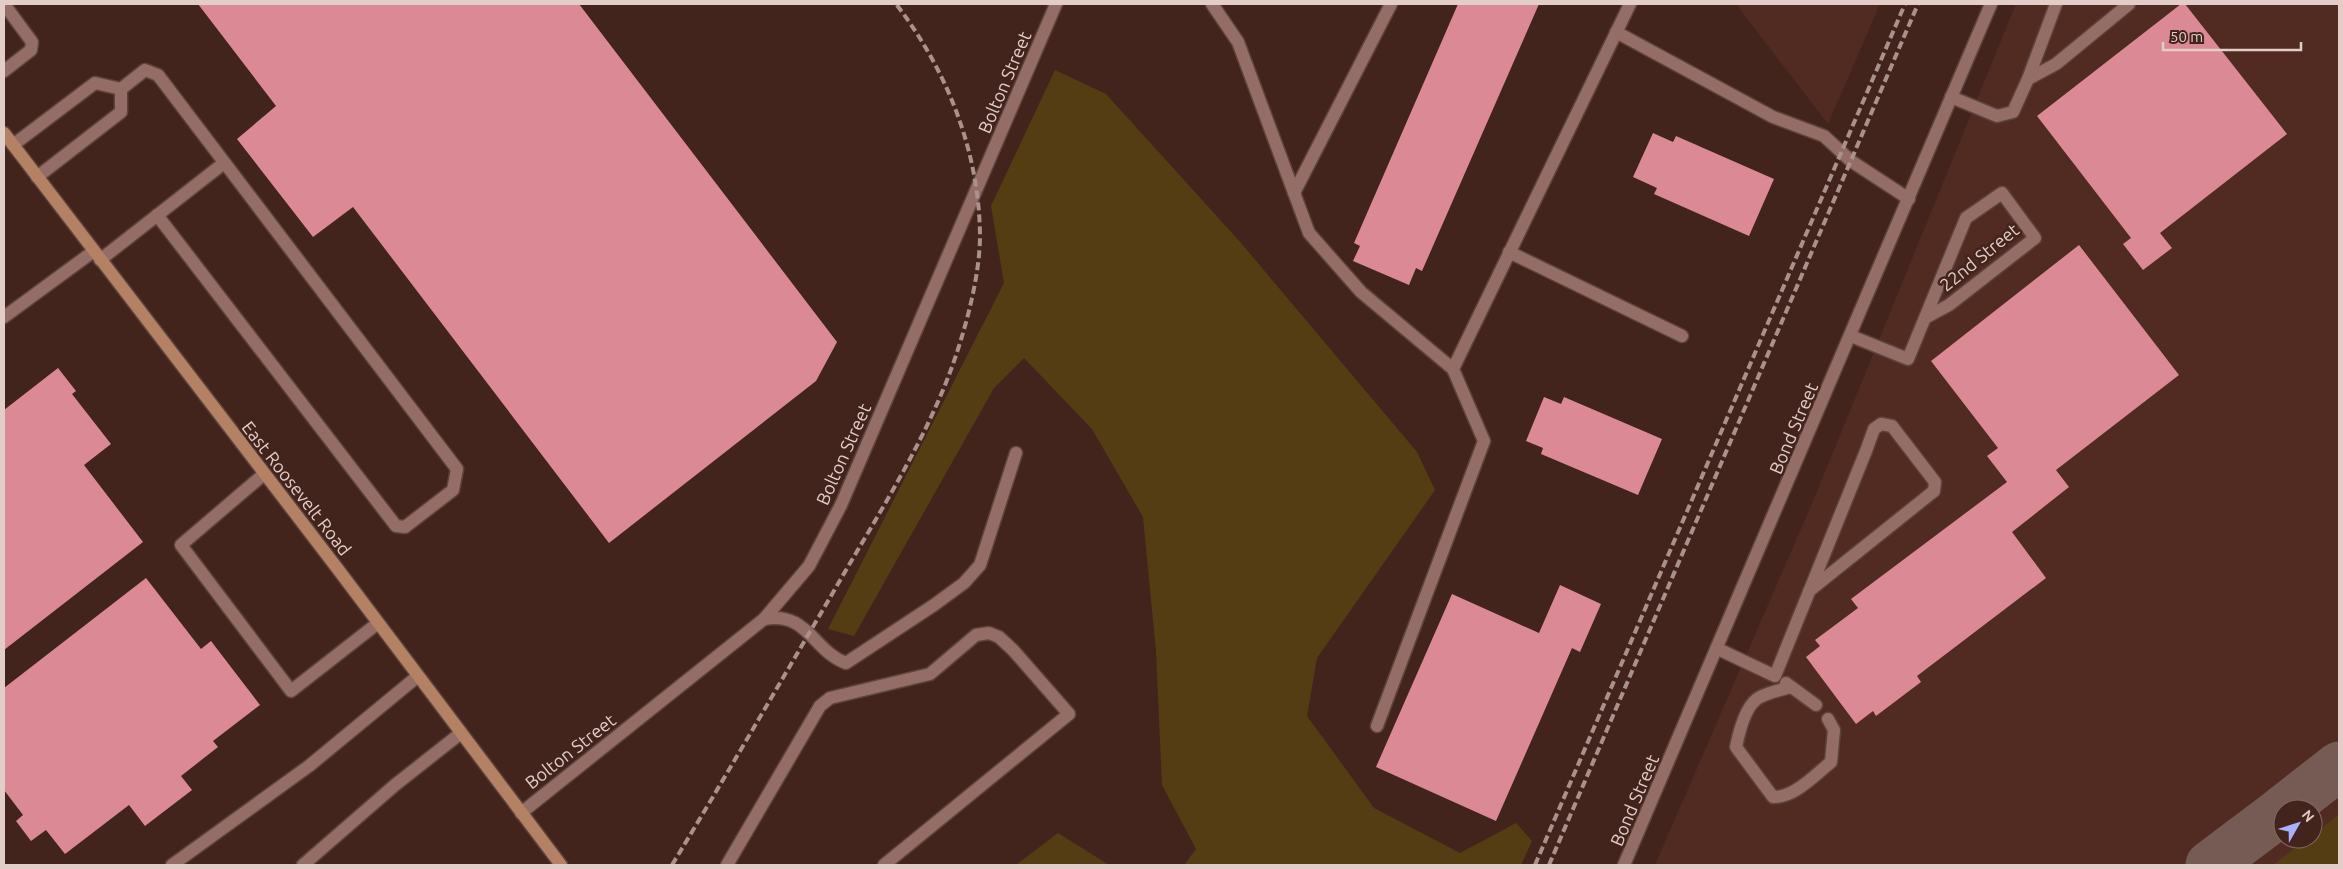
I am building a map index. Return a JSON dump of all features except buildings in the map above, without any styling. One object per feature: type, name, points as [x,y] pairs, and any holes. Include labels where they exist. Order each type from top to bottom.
[{"type":"main road","name":"East Roosevelt Road","points":[[4,133],[561,865]]},
{"type":"street","points":[[4,4],[32,42],[31,50],[4,71]]},
{"type":"street","name":"Bolton Street","points":[[520,813],[764,619],[809,566],[841,504],[1056,4]]},
{"type":"street","points":[[1212,4],[1238,42],[1309,234],[1361,292],[1453,369],[1484,441],[1377,726]]},
{"type":"street","points":[[1294,193],[1391,4]]},
{"type":"street","points":[[1453,369],[1630,4]]},
{"type":"street","name":"Bond Street","points":[[1624,865],[1718,649],[1991,4]]},
{"type":"street","points":[[1951,97],[1997,116],[2013,112],[2056,4]]},
{"type":"street","points":[[2028,78],[2056,64],[2129,4]]},
{"type":"street","points":[[1616,32],[1773,117],[1824,136],[1851,161],[1909,199]]},
{"type":"street","points":[[120,89],[145,70],[158,76],[456,470],[453,490],[405,527],[396,526],[157,215]]},
{"type":"street","points":[[13,145],[95,83],[120,89]]},
{"type":"street","points":[[37,177],[121,112],[120,89]]},
{"type":"street","points":[[4,317],[157,215],[224,163]]},
{"type":"street","name":"22nd Street","points":[[1851,336],[1908,359],[1966,218],[2002,193],[2035,238],[1949,305],[1925,318]]},
{"type":"street","points":[[1509,252],[1682,336]]},
{"type":"street","points":[[1775,676],[1809,591],[1874,429],[1881,424],[1892,426],[1935,482],[1934,492],[1809,591]]},
{"type":"street","points":[[764,619],[776,617],[796,622],[810,632],[833,658],[846,663],[899,630],[964,583],[980,565],[1016,453]]},
{"type":"street","points":[[264,474],[181,544],[291,691],[378,623]]},
{"type":"street","points":[[726,865],[820,706],[830,698],[930,674],[976,635],[989,633],[999,637],[1014,650],[1069,714],[884,865]]},
{"type":"street","points":[[1718,649],[1775,676],[1816,705]]},
{"type":"street","points":[[172,865],[309,766],[418,676]]},
{"type":"street","points":[[1792,687],[1765,695],[1753,702],[1738,736],[1736,747],[1773,797],[1782,798],[1791,793],[1831,762],[1834,730],[1828,719]]},
{"type":"street","points":[[303,865],[395,784],[461,733]]},
{"type":"shaded area","points":[[1736,4],[1880,4],[1828,124]]},
{"type":"shaded area","points":[[2016,4],[2339,4],[2339,865],[1655,865],[1814,499]]},
{"type":"shaded area","points":[[1055,70],[1106,94],[1241,243],[1417,452],[1435,490],[1317,658],[1307,716],[1374,808],[1460,853],[1516,823],[1532,841],[1521,865],[1184,865],[1196,849],[1162,785],[1156,651],[1143,517],[1092,429],[1024,358],[994,388],[854,636],[828,629],[1004,283],[991,206]]},
{"type":"shaded area","points":[[2339,814],[2339,865],[2273,865],[2294,849],[2323,849],[2323,827]]},
{"type":"shaded area","points":[[1058,833],[1109,865],[1016,865]]},
{"type":"taxiway","points":[[2297,799],[2339,766]]},
{"type":"taxiway","points":[[2210,865],[2273,818]]},
{"type":"railway","points":[[672,865],[909,460],[924,432],[949,375],[965,324],[974,288],[979,252],[980,235],[974,173],[957,113],[945,84],[914,29],[896,4]]},
{"type":"railway","points":[[1535,865],[1905,4]]},
{"type":"railway","points":[[1549,865],[1918,4]]}]
